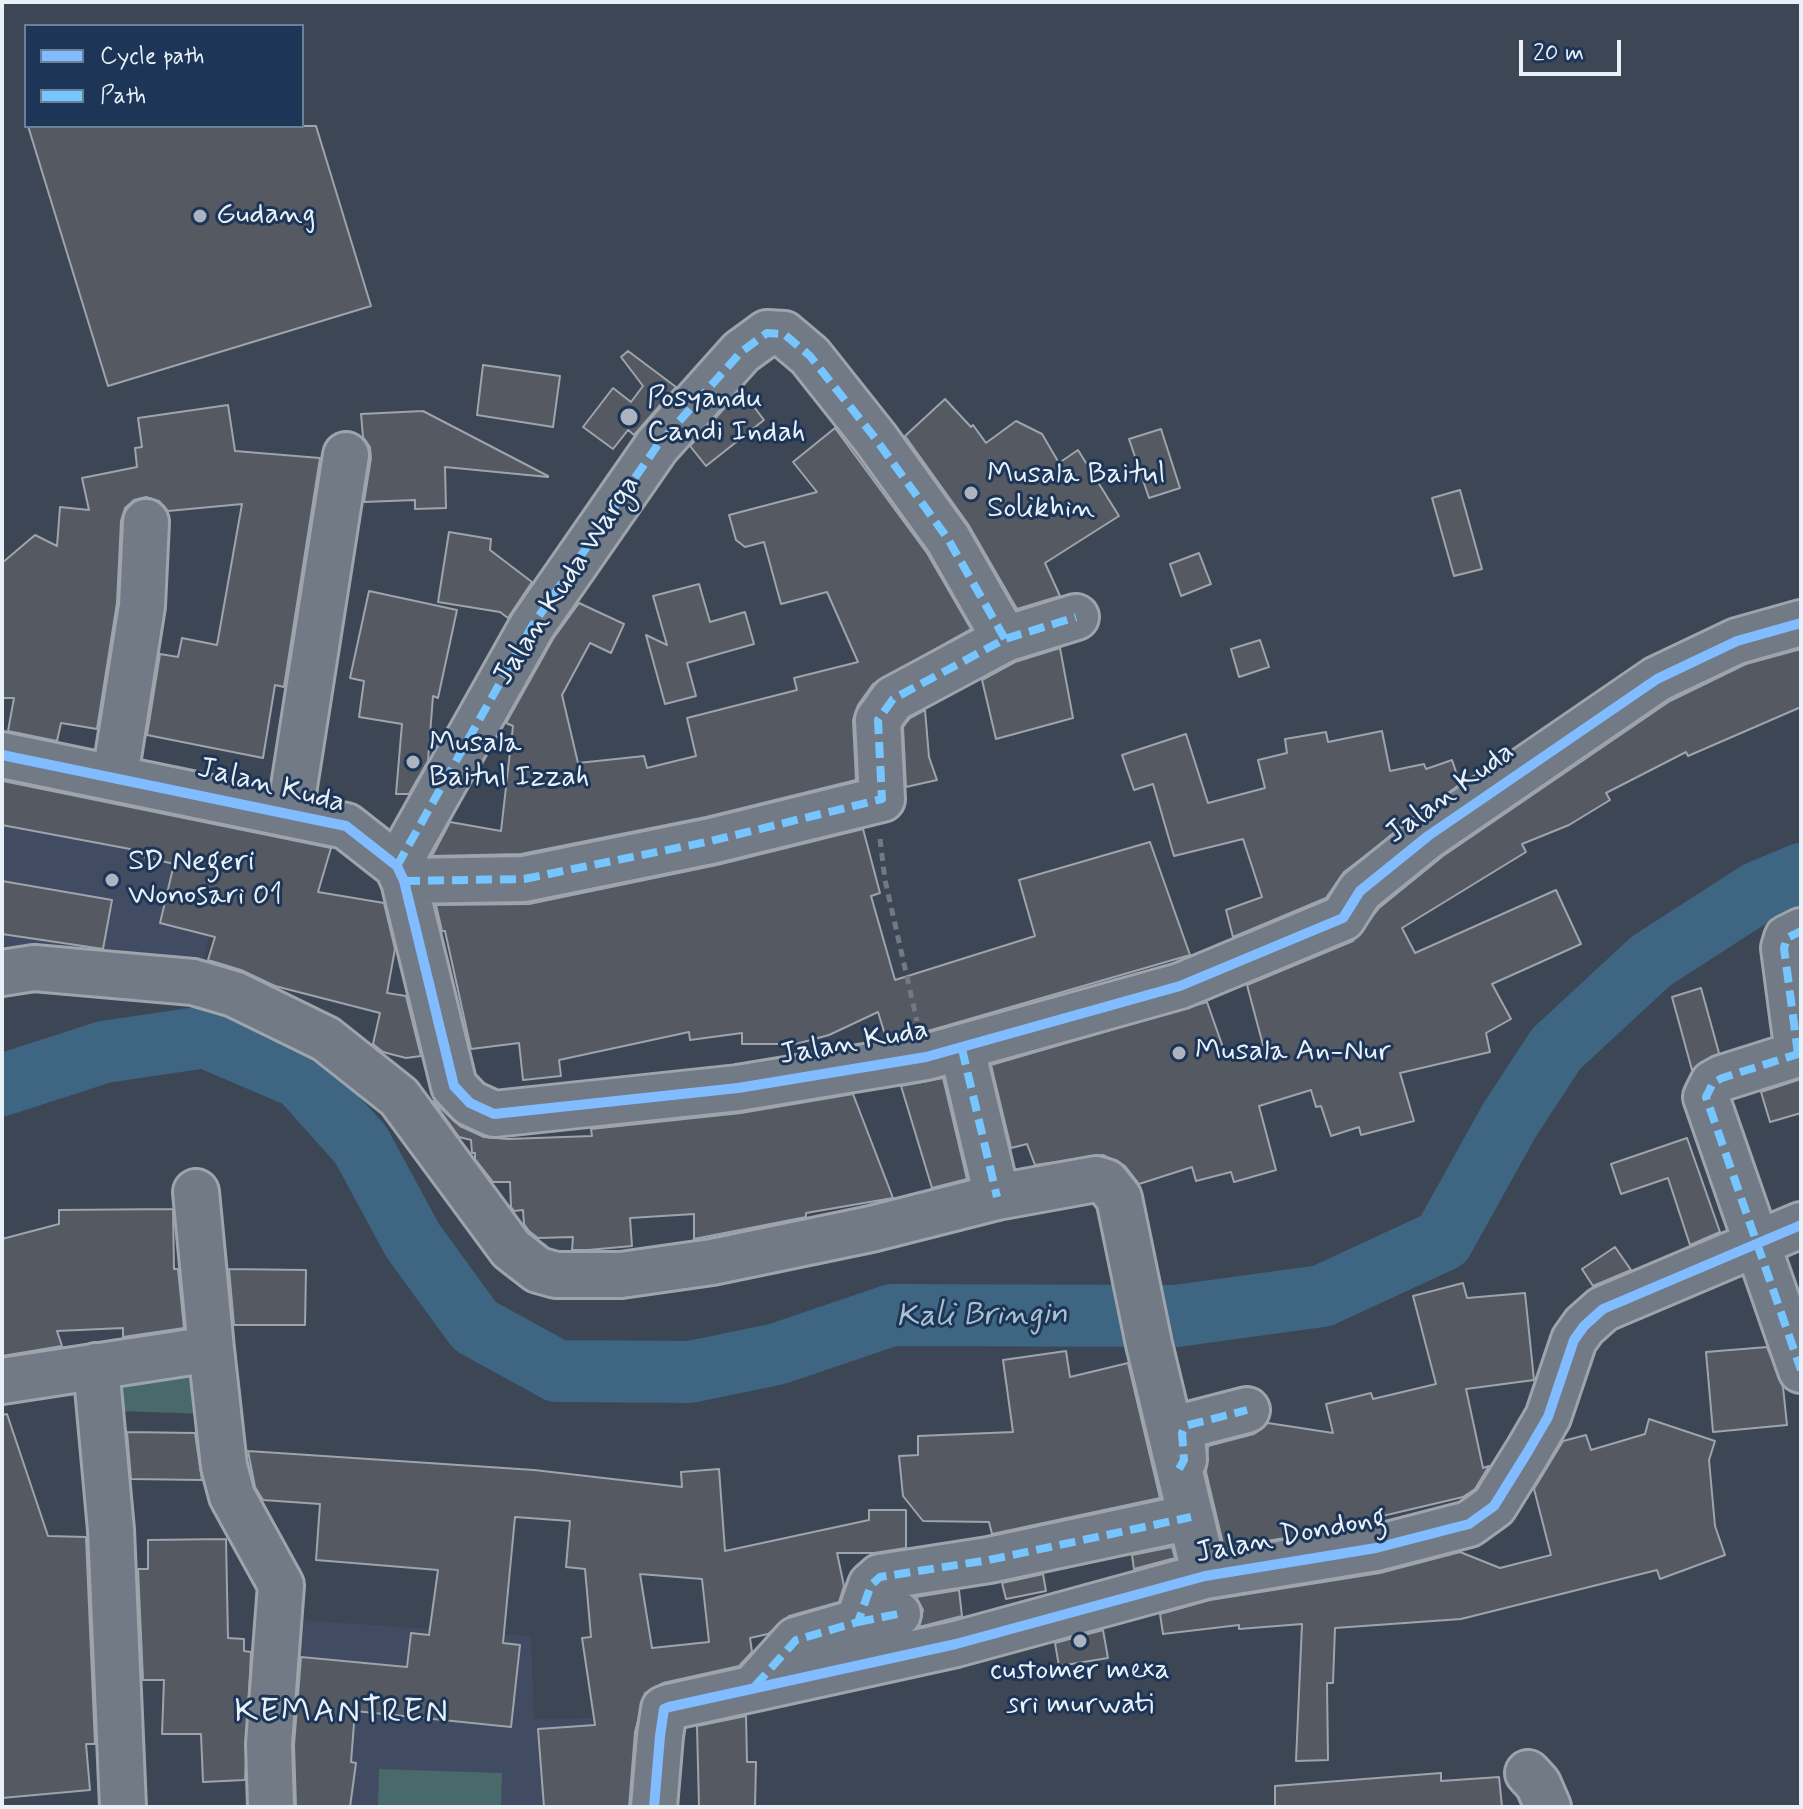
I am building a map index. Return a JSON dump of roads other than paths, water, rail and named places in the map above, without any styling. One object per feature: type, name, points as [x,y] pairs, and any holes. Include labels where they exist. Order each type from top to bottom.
[{"type":"street","name":"Jalan Kuda Warga","points":[[400,874],[541,613],[657,446],[741,352],[767,333],[784,334],[810,356],[875,438],[948,539],[1005,639]]},
{"type":"street","points":[[290,812],[346,455]]},
{"type":"street","points":[[115,776],[142,606],[146,522]]},
{"type":"street","points":[[400,874],[524,879],[711,841],[882,799],[878,728],[882,711],[893,699],[1005,639],[1076,617]]},
{"type":"street","name":"Jalan Kuda","points":[[2,755],[346,826],[400,874],[454,1086],[470,1103],[494,1114],[738,1088],[944,1053],[1180,986],[1343,918],[1360,891],[1428,836],[1657,679],[1737,641],[1801,623]]},
{"type":"street","points":[[1801,931],[1787,938],[1784,948],[1799,1054],[1722,1078],[1707,1094],[1755,1243],[1801,1370]]},
{"type":"street","points":[[2,973],[34,968],[193,982],[234,994],[326,1039],[399,1097],[511,1249],[538,1270],[556,1275],[621,1275],[712,1262],[871,1229],[997,1197],[1096,1179],[1106,1182],[1119,1198],[1149,1344],[1205,1576]]},
{"type":"street","points":[[944,1053],[997,1197]]},
{"type":"street","points":[[196,1192],[224,1466],[232,1496],[281,1585],[269,1744],[271,1807]]},
{"type":"street","name":"Jalan Dondong","points":[[654,1807],[664,1709],[755,1686],[956,1644],[1205,1576],[1376,1548],[1469,1524],[1494,1506],[1548,1417],[1574,1340],[1584,1326],[1603,1309],[1801,1225]]},
{"type":"street","points":[[2,1381],[211,1349]]},
{"type":"street","points":[[96,1366],[112,1546],[123,1807]]},
{"type":"street","points":[[1179,1469],[1184,1460],[1182,1433],[1185,1426],[1247,1410]]},
{"type":"street","points":[[755,1686],[796,1640],[878,1618],[871,1585],[880,1577],[989,1560],[1191,1517]]},
{"type":"waterway","name":"Kali Bringin","points":[[2,1085],[104,1052],[205,1037],[301,1078],[361,1145],[413,1241],[475,1326],[557,1371],[690,1372],[777,1354],[892,1315],[1176,1316],[1322,1296],[1443,1240],[1509,1121],[1556,1049],[1651,961],[1758,892],[1801,874]]},
{"type":"place","name":"Gudang","points":[[200,216]]},
{"type":"place","name":"Posyandu Candi Indah","points":[[629,417]]},
{"type":"place","name":"Musala Baitul Solikhin","points":[[971,493]]},
{"type":"place","name":"Musala Baitul Izzah","points":[[413,762]]},
{"type":"place","name":"SD Negeri Wonosari 01","points":[[112,880]]},
{"type":"place","name":"Musala An-Nur","points":[[1179,1053]]},
{"type":"place","name":"customer mexa sri murwati","points":[[1080,1641]]},
{"type":"district","name":"KEMANTREN","points":[[342,1714]]}]
